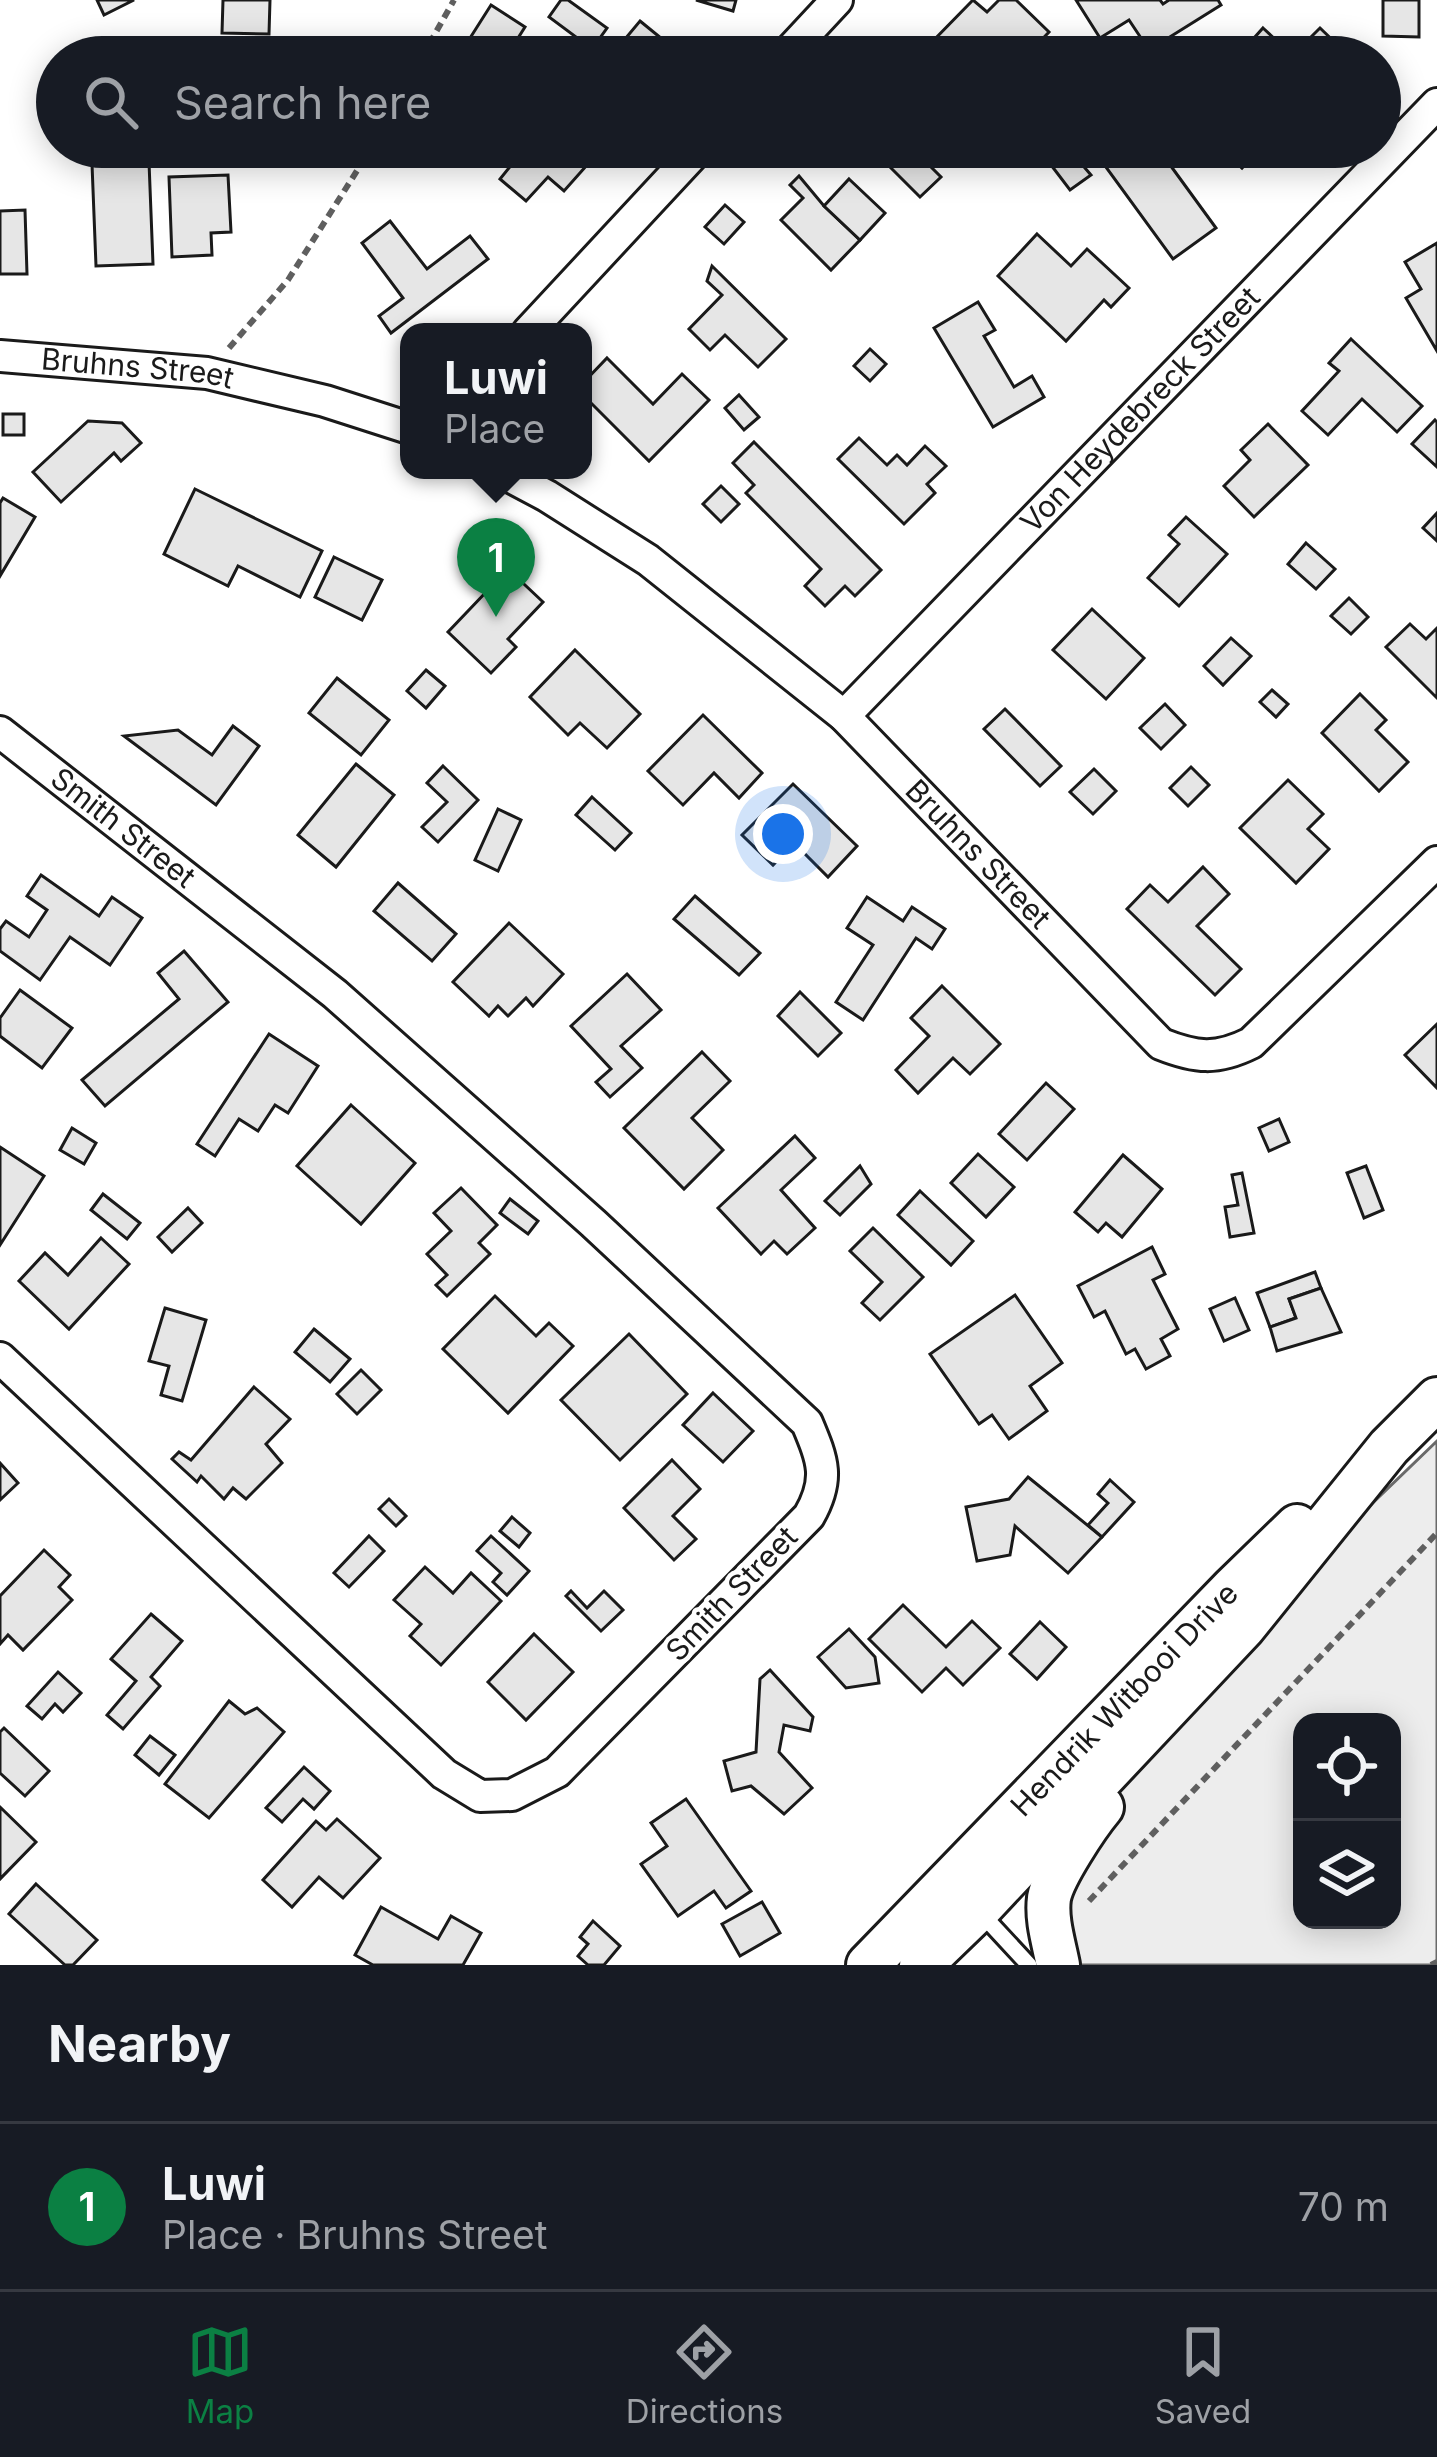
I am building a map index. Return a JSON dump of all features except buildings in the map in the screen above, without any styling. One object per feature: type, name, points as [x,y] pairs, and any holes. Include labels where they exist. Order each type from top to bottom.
[{"type":"main road","name":"Hendrik Witbooi Drive","points":[[868,1965],[963,1897],[1244,1627],[1390,1448],[1437,1400]]},
{"type":"main road","name":"Hendrik Witbooi Drive","points":[[921,1965],[963,1897],[1233,1588],[1321,1503],[1390,1448]]},
{"type":"main road","points":[[1047,1956],[1049,1895],[1082,1831],[1244,1627]]},
{"type":"street","points":[[804,36],[837,0]]},
{"type":"street","name":"Von Heydebreck Street","points":[[1401,141],[1437,104]]},
{"type":"street","points":[[536,323],[680,168]]},
{"type":"street","name":"Von Heydebreck Street","points":[[844,716],[1375,168]]},
{"type":"street","name":"Bruhns Street","points":[[0,356],[207,373],[325,401],[400,425]]},
{"type":"street","name":"Bruhns Street","points":[[515,479],[648,560],[844,716],[1161,1044],[1184,1053],[1226,1055],[1251,1043],[1437,862]]},
{"type":"street","name":"Smith Street","points":[[0,732],[335,994],[593,1223],[807,1423],[824,1480],[808,1516],[557,1772],[512,1795],[480,1796],[445,1774],[0,1358]]},
{"type":"lane","points":[[963,1897],[1047,1956]]},
{"type":"path","points":[[434,36],[454,0]]},
{"type":"path","points":[[207,373],[288,280],[359,168]]},
{"type":"path","points":[[1047,1956],[1437,1533]]},
{"type":"shaded area","points":[[1437,1441],[1437,1965],[1058,1965],[1082,1831],[1244,1627]]},
{"type":"place","name":"Luwi","points":[[496,617]]}]
